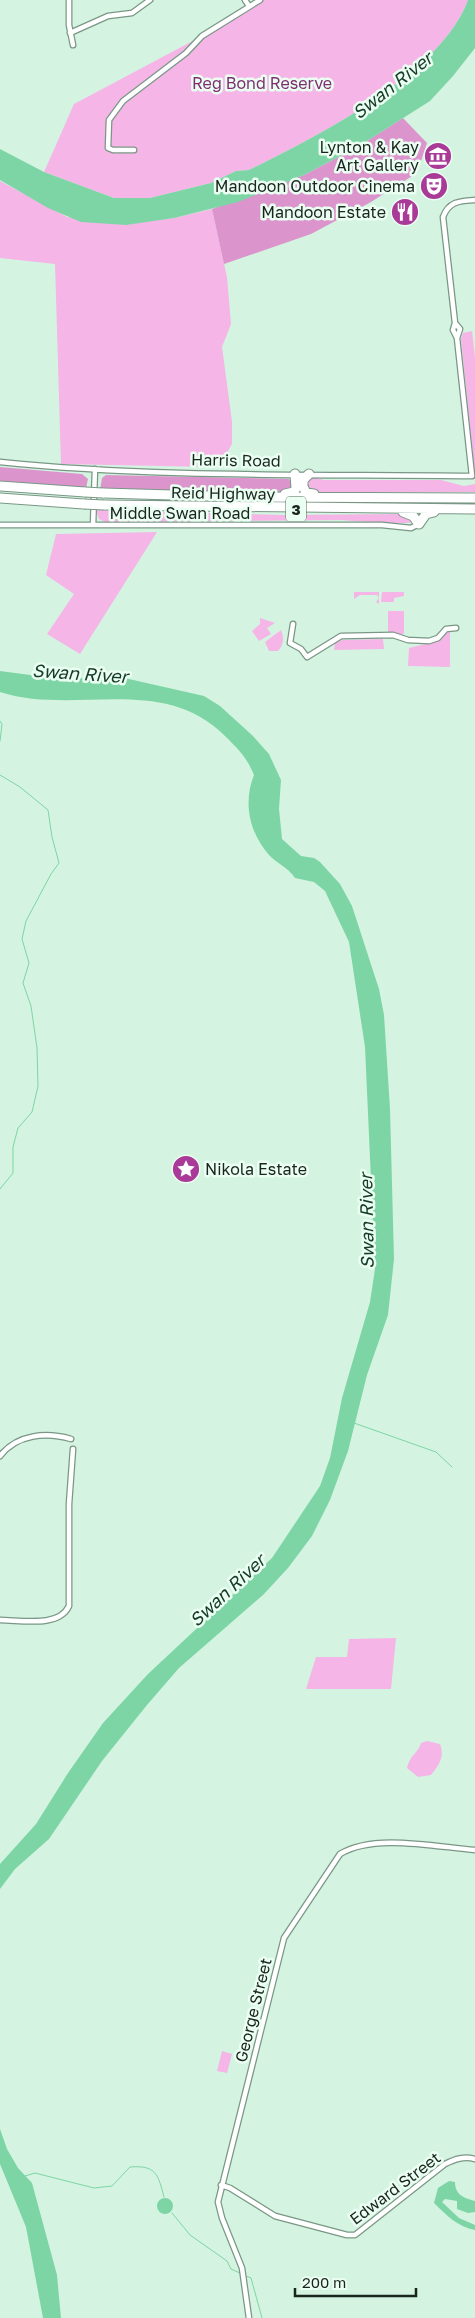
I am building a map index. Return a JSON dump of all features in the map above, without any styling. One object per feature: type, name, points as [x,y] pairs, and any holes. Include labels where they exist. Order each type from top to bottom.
[{"type":"highway","points":[[242,497],[294,492],[297,484],[294,474]]},
{"type":"highway","points":[[309,474],[303,480],[302,486],[306,493],[349,497]]},
{"type":"highway","name":"Reid Highway","points":[[0,486],[103,493],[242,497],[475,498]]},
{"type":"highway","name":"Reid Highway","points":[[0,498],[104,505],[475,510]]},
{"type":"highway","points":[[377,509],[407,513],[413,516],[419,524],[429,512],[459,510]]},
{"type":"street","points":[[69,0],[70,33],[73,45]]},
{"type":"street","points":[[70,33],[108,16],[132,12],[150,0]]},
{"type":"street","points":[[245,0],[249,6]]},
{"type":"street","points":[[134,150],[113,150],[108,148],[109,120],[123,101],[136,88],[186,53],[202,36],[260,0]]},
{"type":"street","name":"Harris Road","points":[[0,462],[95,469],[472,476],[458,338],[453,330],[455,322],[443,217],[449,207],[455,202],[475,200]]},
{"type":"street","points":[[94,525],[95,469]]},
{"type":"street","name":"Middle Swan Road","points":[[0,525],[382,524],[412,528],[419,524]]},
{"type":"street","points":[[293,624],[290,643],[301,649],[307,657],[341,636],[393,635],[408,640],[429,641],[438,638],[446,630],[456,628]]},
{"type":"street","points":[[0,1456],[13,1442],[27,1437],[62,1437],[71,1439]]},
{"type":"street","points":[[0,1620],[53,1620],[66,1613],[69,1606],[69,1504],[73,1449]]},
{"type":"street","name":"George Street","points":[[249,2318],[242,2268],[219,2210],[222,2185],[284,1938],[340,1854],[350,1848],[368,1843],[475,1850]]},
{"type":"street","name":"Edward Street","points":[[222,2185],[275,2216],[347,2235],[355,2235],[445,2164],[456,2159],[469,2157],[475,2159]]},
{"type":"green space","name":"Reg Bond Reserve","points":[[260,0],[468,0],[454,27],[432,53],[405,77],[374,100],[340,121],[249,170],[236,171],[211,183],[150,198],[114,198],[44,172],[74,104],[202,36]]},
{"type":"green space","points":[[0,181],[67,217],[126,224],[174,218],[212,209],[227,277],[231,324],[222,347],[232,422],[232,444],[221,463],[210,467],[61,464],[55,264],[0,258]]},
{"type":"green space","points":[[472,331],[475,357],[475,477],[461,339],[463,333]]},
{"type":"green space","points":[[312,477],[324,480],[441,480],[464,486],[475,484],[475,492],[316,492],[308,490],[306,483]]},
{"type":"green space","points":[[96,510],[285,515],[398,514],[410,517],[412,522],[390,523],[341,520],[105,522],[99,519]]},
{"type":"green space","points":[[157,532],[80,654],[47,634],[74,594],[46,575],[56,534]]},
{"type":"green space","points":[[354,592],[379,592],[379,598],[377,595],[360,595],[354,599]]},
{"type":"green space","points":[[382,592],[404,592],[404,596],[394,598],[394,602],[381,602]]},
{"type":"green space","points":[[388,611],[404,611],[404,634],[388,634]]},
{"type":"green space","points":[[260,618],[275,623],[267,628],[271,634],[259,641],[252,631],[260,624]]},
{"type":"green space","points":[[281,630],[283,638],[281,646],[278,651],[269,651],[265,642]]},
{"type":"green space","points":[[450,630],[450,667],[408,666],[409,648],[441,640]]},
{"type":"green space","points":[[383,639],[384,649],[334,650],[335,643],[342,640]]},
{"type":"green space","points":[[396,1638],[391,1689],[306,1689],[316,1657],[347,1657],[349,1639]]},
{"type":"green space","points":[[427,1741],[440,1744],[441,1757],[439,1764],[431,1775],[418,1777],[407,1768],[410,1759],[421,1743]]},
{"type":"green space","points":[[222,2051],[232,2054],[227,2073],[217,2071]]},
{"type":"shaded area","name":"Swan River","points":[[468,0],[475,0],[475,48],[430,101],[359,146],[304,175],[238,202],[174,218],[126,225],[81,222],[48,208],[0,180],[0,149],[44,172],[114,198],[150,198],[211,183],[236,171],[249,170],[340,121],[374,100],[405,77],[432,53],[454,27]]},
{"type":"shaded area","points":[[403,118],[427,143],[417,173],[371,202],[311,234],[224,264],[212,209],[304,175],[359,146]]},
{"type":"shaded area","points":[[0,467],[82,474],[88,479],[86,488],[44,487],[9,482],[0,483]]},
{"type":"shaded area","points":[[106,475],[289,479],[293,486],[287,492],[100,490],[102,478]]},
{"type":"shaded area","points":[[0,671],[61,679],[120,677],[204,696],[220,706],[253,736],[269,754],[281,780],[279,809],[282,839],[301,856],[314,858],[320,862],[340,884],[352,906],[379,989],[384,1015],[390,1109],[394,1259],[388,1315],[367,1375],[348,1451],[330,1500],[312,1536],[288,1568],[263,1595],[179,1668],[102,1761],[49,1839],[15,1869],[0,1889],[0,1864],[36,1824],[68,1773],[103,1723],[148,1674],[272,1558],[320,1486],[330,1458],[342,1398],[370,1302],[375,1269],[365,1047],[349,942],[325,891],[314,882],[295,878],[275,861],[262,846],[250,816],[249,796],[254,775],[245,758],[225,736],[200,717],[174,706],[146,701],[117,699],[58,700],[28,698],[0,692]]},
{"type":"shaded area","points":[[0,2129],[7,2149],[18,2168],[32,2183],[57,2275],[61,2318],[43,2318],[26,2227],[0,2164]]},
{"type":"shaded area","points":[[449,2181],[455,2182],[458,2193],[467,2199],[475,2201],[475,2212],[468,2213],[457,2209],[457,2201],[445,2199],[442,2202],[459,2218],[475,2225],[475,2230],[458,2223],[434,2203],[438,2188]]},
{"type":"shaded area","points":[[165,2198],[171,2200],[173,2206],[171,2212],[165,2214],[159,2212],[157,2206],[159,2200]]},
{"type":"waterway","points":[[0,721],[2,724],[0,741]]},
{"type":"waterway","points":[[0,775],[20,787],[48,810],[52,837],[59,863],[51,874],[26,921],[22,939],[29,963],[23,983],[31,1006],[37,1048],[38,1086],[32,1112],[18,1128],[13,1147],[13,1173],[0,1189]]},
{"type":"waterway","points":[[354,1423],[436,1452],[452,1467]]},
{"type":"waterway","points":[[25,2176],[35,2173],[94,2188],[112,2186],[130,2167],[139,2167],[151,2170],[154,2173],[160,2182],[164,2197]]},
{"type":"waterway","points":[[172,2213],[190,2235],[227,2261],[231,2269],[242,2274]]},
{"type":"waterway","points":[[246,2276],[251,2278],[262,2318]]},
{"type":"place","name":"Lynton & Kay Art Gallery","points":[[438,156]]},
{"type":"place","name":"Mandoon Outdoor Cinema","points":[[434,186]]},
{"type":"place","name":"Mandoon Estate","points":[[405,212]]},
{"type":"place","name":"Nikola Estate","points":[[186,1169]]}]
